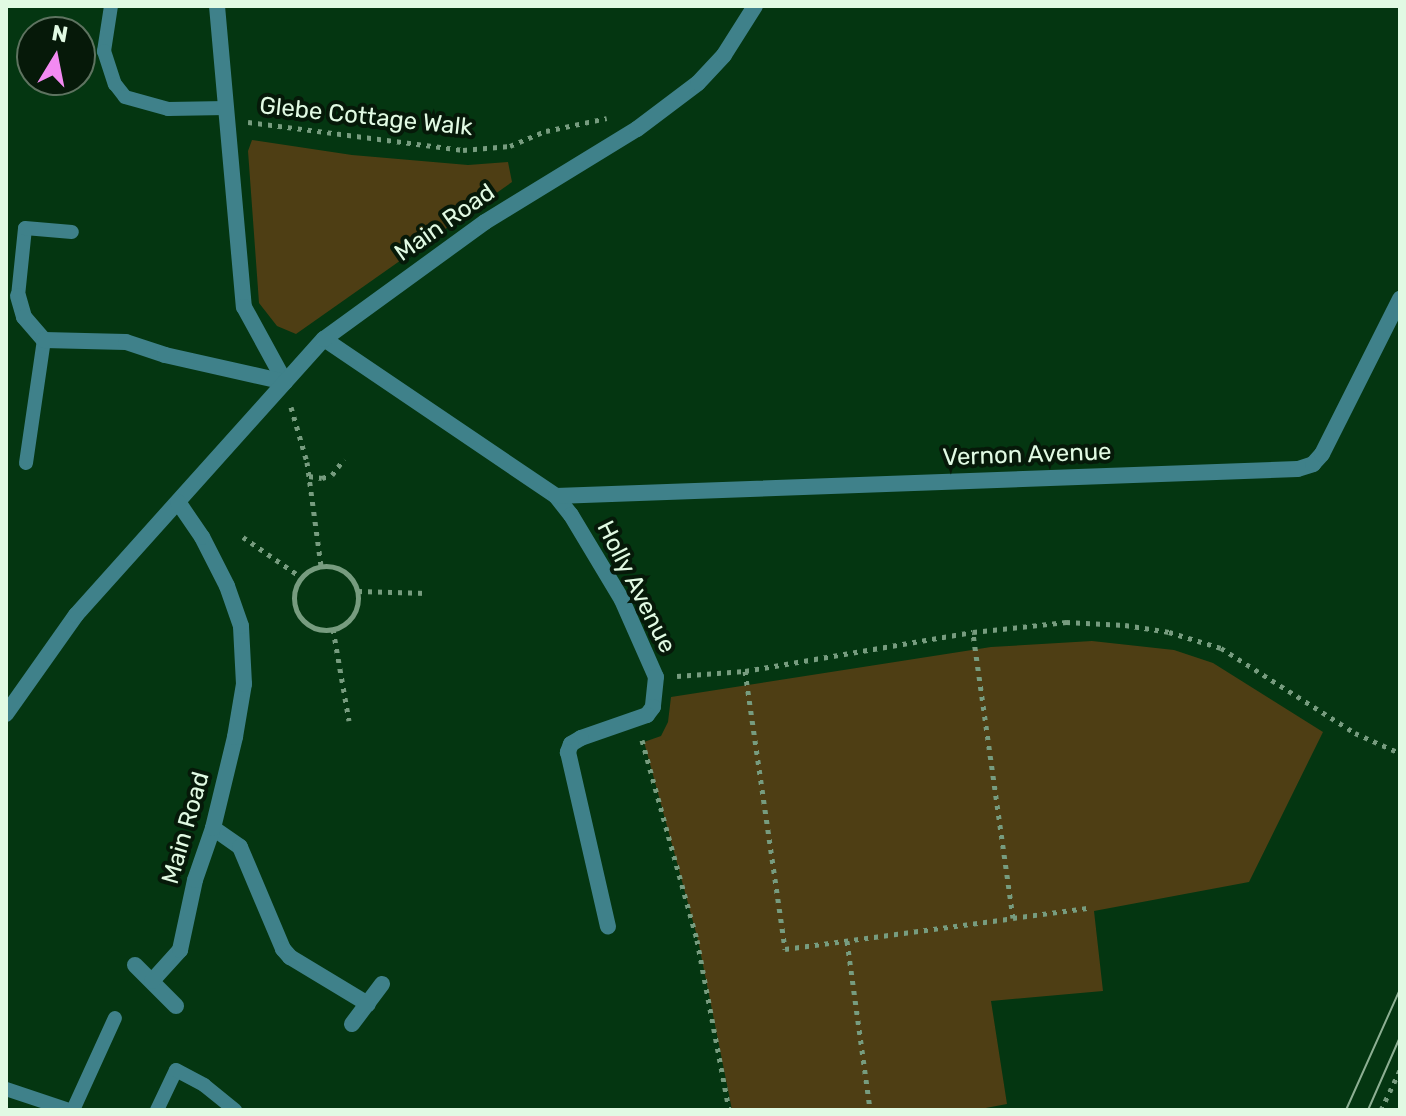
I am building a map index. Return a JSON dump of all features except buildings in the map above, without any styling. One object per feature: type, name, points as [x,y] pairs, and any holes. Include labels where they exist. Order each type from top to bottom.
[{"type":"street","points":[[217,6],[244,307],[285,382]]},
{"type":"street","name":"Main Road","points":[[6,714],[76,615],[324,339],[485,222],[637,129],[698,83],[724,55],[755,6]]},
{"type":"street","points":[[18,296],[24,317],[44,340],[126,342],[165,355],[285,382]]},
{"type":"street","name":"Vernon Avenue","points":[[556,496],[1298,469],[1313,464],[1322,454],[1400,299]]},
{"type":"street","name":"Holly Avenue","points":[[324,339],[556,496],[571,515],[622,600],[656,677],[653,707],[647,715],[637,719]]},
{"type":"street","name":"Main Road","points":[[152,981],[180,950],[195,880],[213,828],[244,684],[241,626],[227,586],[202,537],[178,502]]},
{"type":"street","points":[[608,926],[568,752],[571,744],[581,738],[637,719]]},
{"type":"street","points":[[213,828],[240,847],[283,949],[368,1004]]},
{"type":"street","points":[[135,965],[176,1006]]},
{"type":"street","points":[[352,1024],[382,984]]},
{"type":"lane","points":[[111,6],[104,51],[115,84],[125,97],[168,109],[226,114]]},
{"type":"lane","points":[[18,296],[25,228],[72,232]]},
{"type":"lane","points":[[26,463],[44,340]]},
{"type":"lane","points":[[6,1089],[71,1110],[115,1018]]},
{"type":"lane","points":[[157,1110],[176,1070],[204,1085],[235,1110]]},
{"type":"path","name":"Glebe Cottage Walk","points":[[226,114],[463,150],[510,146],[546,131],[584,121],[611,118],[637,129]]},
{"type":"path","points":[[285,382],[309,476],[321,566]]},
{"type":"path","points":[[309,476],[322,478],[332,475],[344,459]]},
{"type":"path","points":[[243,537],[301,578]]},
{"type":"path","points":[[321,566],[345,572],[358,591],[352,617],[333,629],[319,629],[306,623],[297,611],[294,597],[301,578],[321,566]]},
{"type":"path","points":[[358,591],[427,593]]},
{"type":"path","points":[[656,677],[745,671],[973,632],[1066,622],[1153,629],[1221,648],[1355,733],[1400,753]]},
{"type":"path","points":[[333,629],[349,721]]},
{"type":"path","points":[[973,632],[1013,918]]},
{"type":"path","points":[[745,671],[785,949],[1087,908]]},
{"type":"path","points":[[637,719],[697,940],[729,1110]]},
{"type":"path","points":[[847,941],[870,1110]]},
{"type":"path","points":[[1381,1110],[1400,1070]]},
{"type":"shaded area","points":[[252,140],[352,155],[468,165],[508,162],[512,182],[296,334],[277,326],[259,303],[248,151]]},
{"type":"shaded area","points":[[1092,641],[1174,650],[1213,663],[1323,732],[1249,882],[1094,911],[1103,991],[991,1001],[1007,1104],[975,1110],[732,1110],[698,940],[644,742],[661,736],[668,722],[671,697],[991,647]]},
{"type":"tram line","points":[[1346,1110],[1400,989]]},
{"type":"tram line","points":[[1368,1110],[1400,1037]]}]
